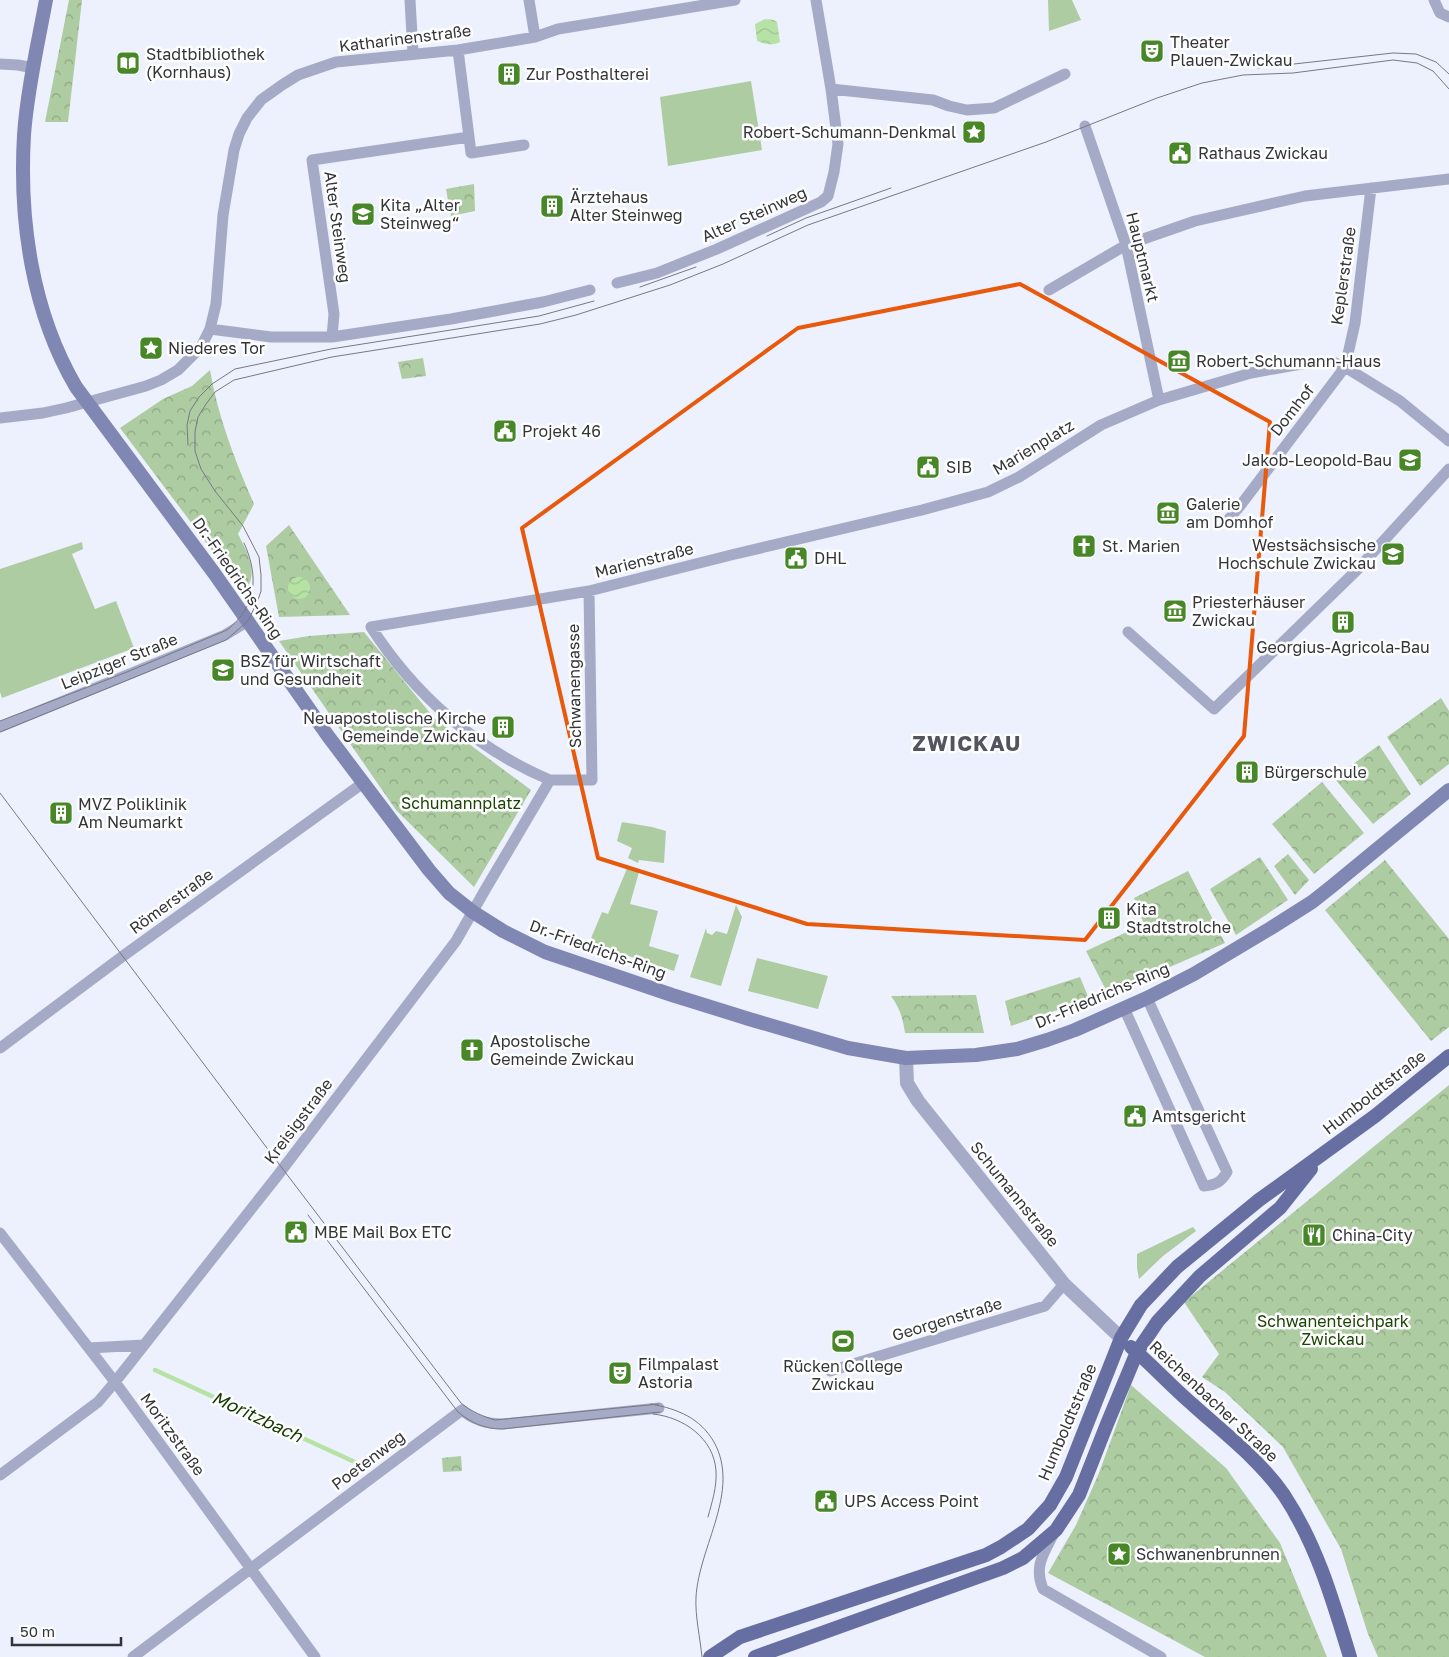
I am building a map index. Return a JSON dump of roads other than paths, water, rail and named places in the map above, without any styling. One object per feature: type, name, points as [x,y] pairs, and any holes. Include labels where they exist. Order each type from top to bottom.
[{"type":"main road","name":"Dr.-Friedrichs-Ring","points":[[46,0],[24,133],[23,187],[30,262],[38,292],[62,362],[76,387],[194,546],[363,783],[429,870],[449,893],[472,912],[503,931],[545,952],[654,989],[848,1048],[906,1058],[976,1055],[1017,1049],[1075,1030],[1124,1008],[1194,974],[1236,950],[1312,902],[1449,790]]},
{"type":"main road","name":"Humboldtstraße","points":[[710,1657],[740,1637],[986,1554],[1001,1547],[1028,1529],[1050,1505],[1066,1478],[1121,1338],[1141,1305],[1177,1267],[1259,1200],[1375,1116],[1449,1056]]},
{"type":"main road","name":"Humboldtstraße","points":[[755,1657],[1004,1568],[1023,1558],[1056,1530],[1079,1495],[1137,1352],[1158,1321],[1200,1276],[1280,1208],[1321,1156]]},
{"type":"main road","name":"Reichenbacher Straße","points":[[1121,1338],[1244,1450],[1266,1472],[1284,1495],[1309,1541],[1324,1575],[1335,1603],[1350,1657]]},
{"type":"street","points":[[410,0],[413,53]]},
{"type":"street","points":[[529,0],[534,37]]},
{"type":"street","name":"Katharinenstraße","points":[[0,418],[43,413],[88,403],[146,386],[178,370],[201,348],[210,329],[216,304],[223,215],[234,150],[239,134],[247,118],[262,100],[298,75],[336,62],[458,50],[534,37],[558,29],[735,0]]},
{"type":"street","name":"Alter Steinweg","points":[[617,283],[657,273],[717,249],[821,202],[828,196],[838,144],[816,0]]},
{"type":"street","points":[[1434,0],[1440,13],[1448,19]]},
{"type":"street","points":[[458,50],[471,153],[524,145]]},
{"type":"street","points":[[0,64],[34,68]]},
{"type":"street","points":[[831,89],[933,100],[967,110],[994,108],[1065,74]]},
{"type":"street","name":"Hauptmarkt","points":[[1085,126],[1126,245],[1159,400]]},
{"type":"street","name":"Alter Steinweg","points":[[332,337],[334,314],[312,160],[469,136]]},
{"type":"street","points":[[1049,290],[1126,245],[1195,221],[1305,196],[1449,179]]},
{"type":"street","name":"Keplerstraße","points":[[1345,367],[1355,323],[1371,188]]},
{"type":"street","points":[[210,329],[271,337],[332,337],[451,320],[543,302],[590,290]]},
{"type":"street","points":[[1159,400],[1251,373],[1313,362],[1333,362],[1345,367],[1400,401],[1449,441]]},
{"type":"street","name":"Domhof","points":[[1228,520],[1345,367]]},
{"type":"street","name":"Marienplatz","points":[[922,510],[988,492],[1011,481],[1101,425],[1159,400]]},
{"type":"street","points":[[1128,632],[1214,709],[1357,570],[1449,469]]},
{"type":"street","name":"Marienstraße","points":[[550,780],[524,769],[472,737],[441,711],[414,683],[384,647],[371,627],[589,591],[730,555],[922,510]]},
{"type":"street","name":"Schwanengasse","points":[[550,780],[592,780],[589,591]]},
{"type":"street","name":"Leipziger Straße","points":[[0,727],[225,635],[248,621]]},
{"type":"street","points":[[472,912],[550,780]]},
{"type":"street","name":"Römerstraße","points":[[0,1048],[123,956],[363,783]]},
{"type":"street","name":"Kreisigstraße","points":[[0,1475],[98,1402],[115,1382],[278,1175],[456,942],[472,912]]},
{"type":"street","points":[[1124,1008],[1204,1186],[1222,1181],[1227,1172],[1146,998]]},
{"type":"street","name":"Schumannstraße","points":[[906,1058],[908,1083],[918,1101],[1064,1284],[1121,1338]]},
{"type":"street","name":"Moritzstraße","points":[[0,1233],[115,1382],[316,1657]]},
{"type":"street","name":"Georgenstraße","points":[[830,1371],[1044,1306],[1064,1284]]},
{"type":"street","points":[[88,1348],[144,1345]]},
{"type":"street","name":"Poetenweg","points":[[133,1657],[462,1410],[481,1421],[503,1424],[659,1408]]},
{"type":"street","points":[[1056,1530],[1040,1563],[1039,1578],[1043,1588],[1161,1657]]},
{"type":"water","points":[[765,19],[777,22],[780,42],[769,44],[757,41],[755,24]]},
{"type":"water","points":[[295,577],[303,577],[310,584],[310,592],[303,599],[295,599],[288,592],[288,584]]},
{"type":"water","name":"Schwanenbrunnen","points":[[1119,1541],[1128,1545],[1132,1554],[1128,1563],[1119,1567],[1110,1563],[1106,1554],[1110,1545]]},
{"type":"waterway","name":"Moritzbach","points":[[155,1370],[359,1464]]},
{"type":"tram line","points":[[1258,68],[1393,53],[1416,54],[1436,62],[1449,74]]},
{"type":"tram line","points":[[0,732],[226,640],[248,621],[261,591],[259,557],[243,526],[215,491],[201,469],[195,451],[195,432],[198,417],[215,392],[234,380],[332,357],[540,324],[576,315],[670,285],[723,264],[808,225],[1046,142],[1157,98],[1202,83],[1243,75],[1293,73],[1393,60],[1417,63],[1433,71],[1449,89]]},
{"type":"tram line","points":[[767,236],[806,218],[891,188]]},
{"type":"tram line","points":[[640,287],[696,267]]},
{"type":"tram line","points":[[188,445],[187,425],[190,411],[199,397],[212,384],[235,369],[331,349],[539,316],[594,301]]},
{"type":"tram line","points":[[0,721],[127,672],[227,630],[237,621],[250,601],[253,579],[252,567],[244,543]]},
{"type":"tram line","points":[[0,793],[461,1403],[469,1409],[495,1420],[659,1404]]},
{"type":"tram line","points":[[308,1215],[458,1412],[473,1422],[484,1427],[502,1429],[660,1412]]},
{"type":"tram line","points":[[651,1404],[679,1412],[695,1421],[714,1442],[721,1461],[723,1480],[721,1499],[704,1558],[696,1597],[702,1657]]},
{"type":"tram line","points":[[653,1414],[664,1416],[686,1425],[695,1431],[710,1449],[714,1459],[716,1483],[708,1517]]},
{"type":"place","name":"Theater Plauen-Zwickau","points":[[1152,51]]},
{"type":"place","name":"Stadtbibliothek (Kornhaus)","points":[[128,63]]},
{"type":"place","name":"Zur Posthalterei","points":[[509,74]]},
{"type":"place","name":"Robert-Schumann-Denkmal","points":[[974,132]]},
{"type":"place","name":"Rathaus Zwickau","points":[[1180,153]]},
{"type":"place","name":"Ärztehaus Alter Steinweg","points":[[552,206]]},
{"type":"place","name":"Kita „Alter Steinweg“","points":[[363,214]]},
{"type":"place","name":"Niederes Tor","points":[[151,348]]},
{"type":"place","name":"Robert-Schumann-Haus","points":[[1179,361]]},
{"type":"place","name":"Projekt 46","points":[[505,431]]},
{"type":"place","name":"Jakob-Leopold-Bau","points":[[1410,460]]},
{"type":"place","name":"SIB","points":[[928,467]]},
{"type":"place","name":"Galerie am Domhof","points":[[1168,513]]},
{"type":"place","name":"St. Marien","points":[[1084,546]]},
{"type":"place","name":"Westsächsische Hochschule Zwickau","points":[[1393,554]]},
{"type":"place","name":"DHL","points":[[796,558]]},
{"type":"place","name":"Priesterhäuser Zwickau","points":[[1175,611]]},
{"type":"place","name":"Georgius-Agricola-Bau","points":[[1343,622]]},
{"type":"place","name":"BSZ für Wirtschaft und Gesundheit","points":[[223,670]]},
{"type":"place","name":"Neuapostolische Kirche Gemeinde Zwickau","points":[[503,727]]},
{"type":"place","name":"Bürgerschule","points":[[1247,772]]},
{"type":"place","name":"MVZ Poliklinik Am Neumarkt","points":[[61,813]]},
{"type":"place","name":"Kita Stadtstrolche","points":[[1109,918]]},
{"type":"place","name":"Apostolische Gemeinde Zwickau","points":[[472,1050]]},
{"type":"place","name":"Amtsgericht","points":[[1135,1116]]},
{"type":"place","name":"MBE Mail Box ETC","points":[[296,1232]]},
{"type":"place","name":"China-City","points":[[1314,1235]]},
{"type":"place","name":"Rücken College Zwickau","points":[[843,1341]]},
{"type":"place","name":"Filmpalast Astoria","points":[[620,1373]]},
{"type":"place","name":"UPS Access Point","points":[[826,1501]]},
{"type":"place","name":"Schwanenbrunnen","points":[[1119,1554]]},
{"type":"district","name":"ZWICKAU","points":[[967,744]]},
{"type":"park label","name":"Schumannplatz","points":[[461,803]]},
{"type":"park label","name":"Schwanenteichpark Zwickau","points":[[1333,1330]]}]
